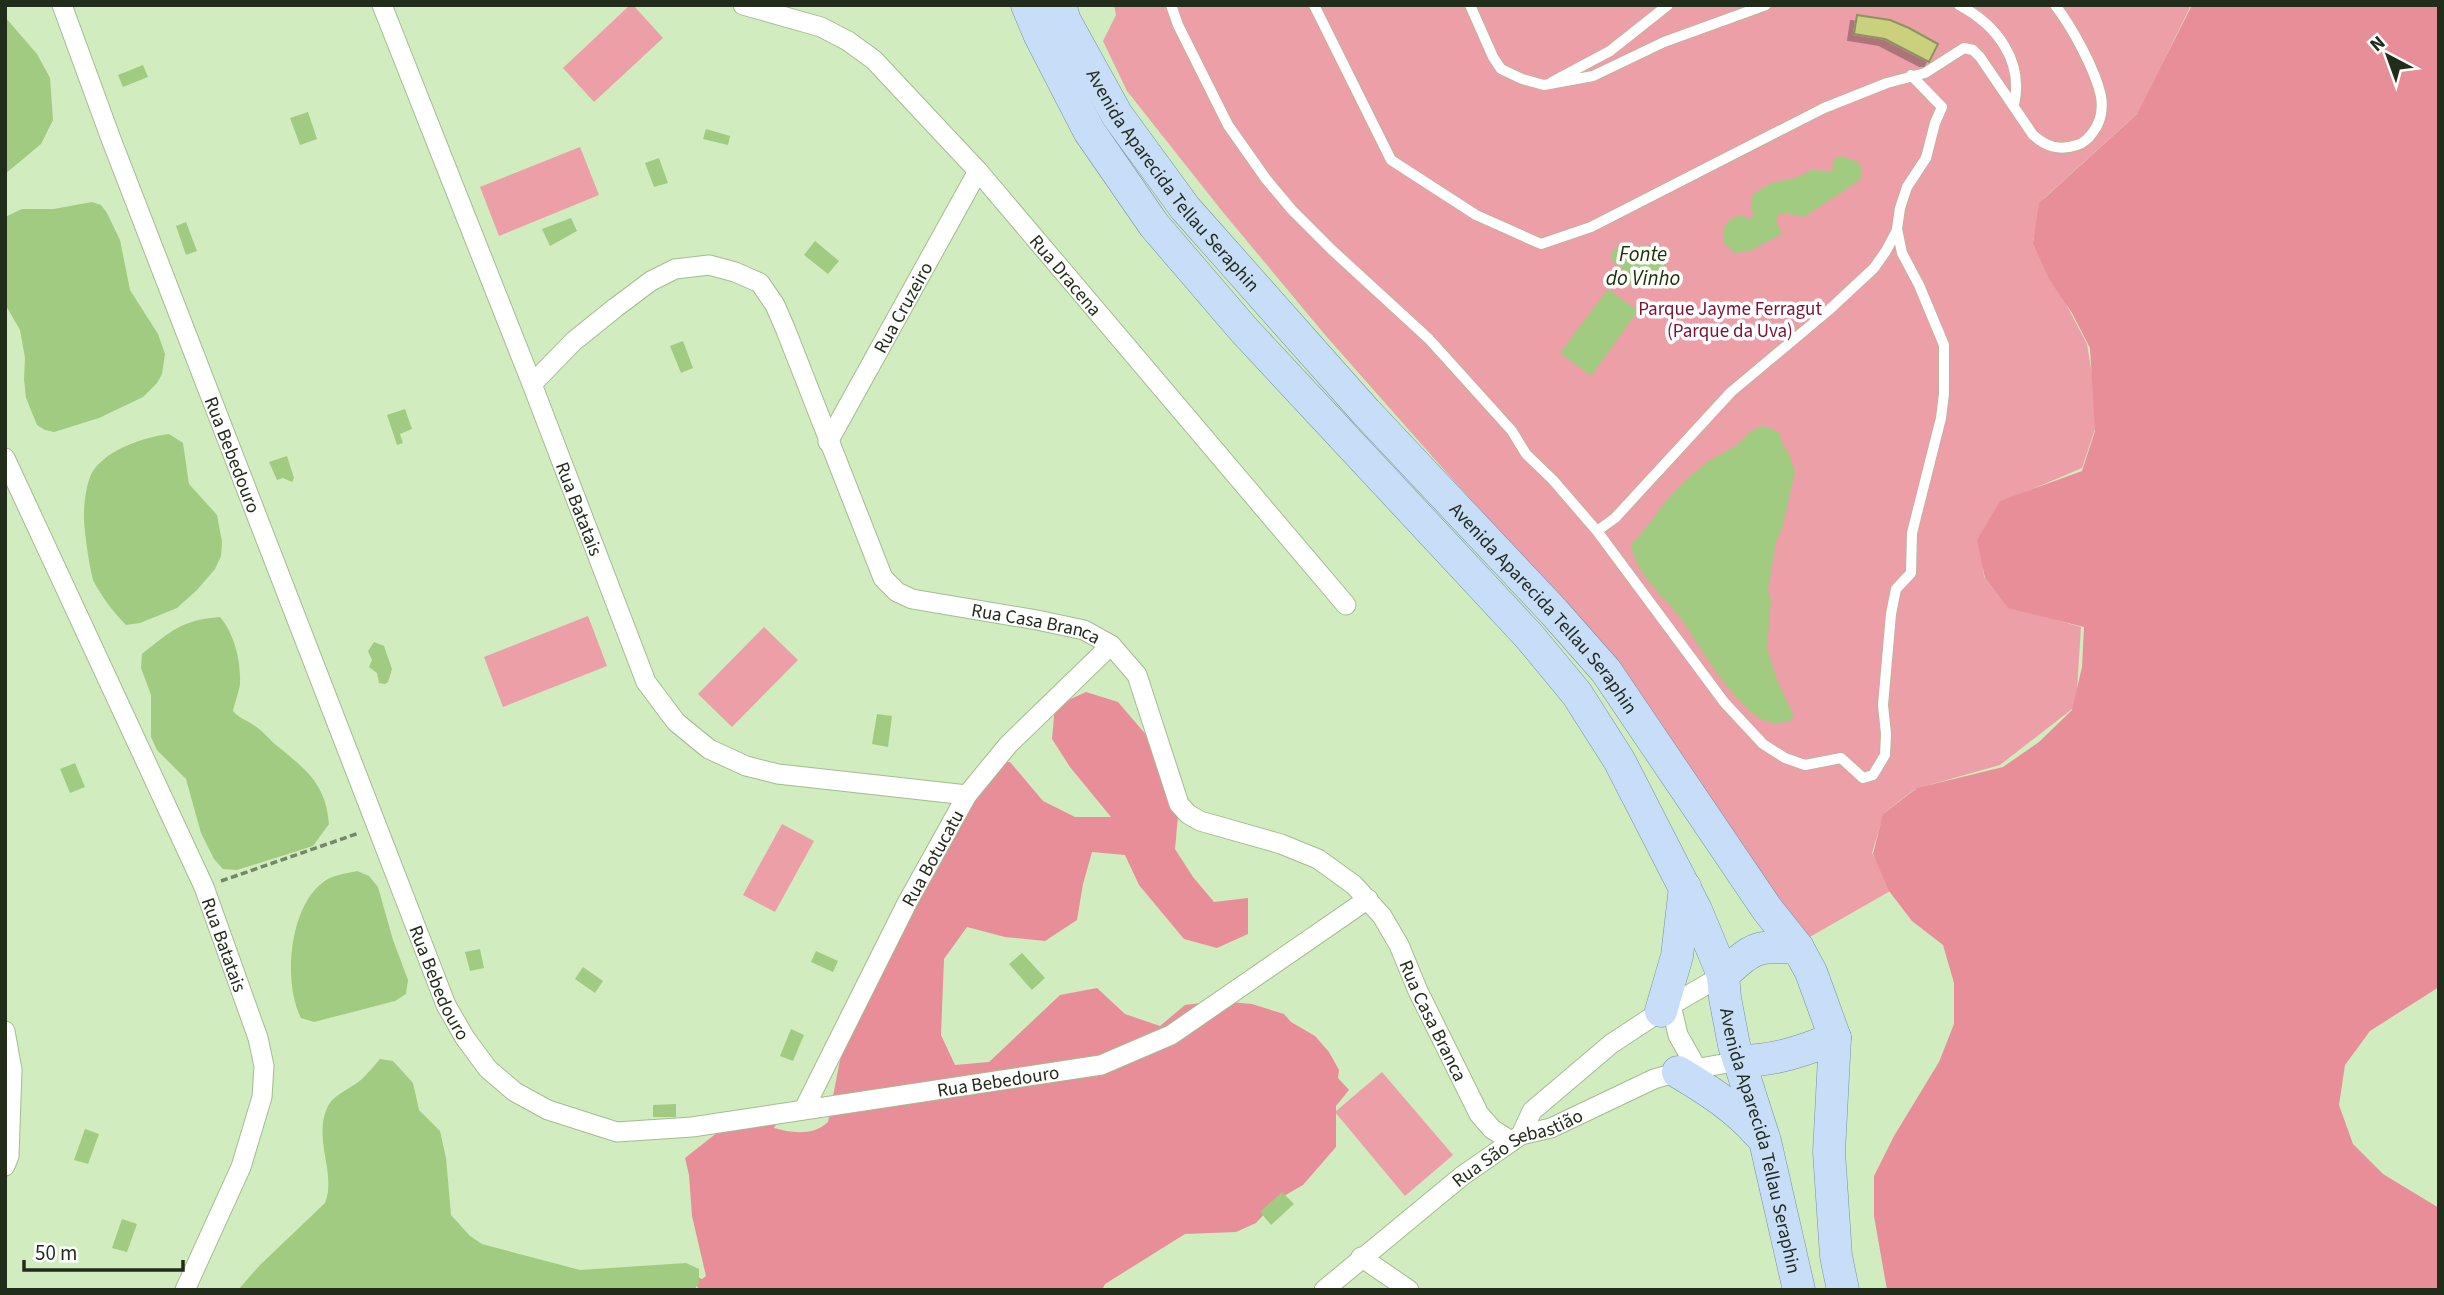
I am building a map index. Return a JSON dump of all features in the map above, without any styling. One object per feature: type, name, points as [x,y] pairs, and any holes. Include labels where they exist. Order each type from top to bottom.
[{"type":"main road","name":"Avenida Aparecida Tellau Seraphin","points":[[1027,5],[1089,131],[1154,225],[1244,330],[1529,636],[1577,694],[1619,761],[1685,887],[1723,975],[1725,998],[1739,1061],[1765,1140],[1799,1290]]},
{"type":"main road","name":"Avenida Aparecida Tellau Seraphin","points":[[1060,5],[1065,21],[1117,115],[1185,208],[1366,412],[1554,611],[1606,671],[1767,909],[1798,948],[1811,972],[1835,1038],[1829,1152],[1836,1256],[1843,1290]]},
{"type":"main road","points":[[1666,1008],[1685,887]]},
{"type":"main road","points":[[1723,975],[1748,952],[1765,947],[1798,948]]},
{"type":"main road","points":[[1739,1061],[1772,1060],[1835,1038]]},
{"type":"main road","points":[[1687,1070],[1742,1116],[1765,1140]]},
{"type":"street","name":"Rua Bebedouro","points":[[62,5],[116,152],[446,1005],[465,1038],[488,1069],[515,1092],[548,1110],[617,1132],[692,1127],[1101,1065],[1171,1035],[1368,900]]},
{"type":"street","name":"Rua Batatais","points":[[382,5],[646,682],[676,722],[709,749],[746,766],[778,774],[967,796]]},
{"type":"street","name":"Rua Dracena","points":[[743,5],[821,27],[848,41],[874,60],[978,171],[1346,605]]},
{"type":"street","name":"Rua Cruzeiro","points":[[828,442],[978,171]]},
{"type":"street","name":"Rua Casa Branca","points":[[532,384],[574,341],[651,281],[675,269],[709,265],[760,283],[775,305],[883,578],[897,592],[912,599],[1084,630],[1111,645],[1137,675],[1179,804],[1188,814],[1200,821],[1282,844],[1318,859],[1345,877],[1382,916],[1399,945],[1418,991],[1479,1114],[1492,1129],[1516,1138]]},
{"type":"street","name":"Rua Batatais","points":[[5,458],[204,887],[258,1038],[264,1066],[262,1097],[241,1167],[185,1290]]},
{"type":"street","name":"Rua Botucatu","points":[[804,1109],[907,903],[967,796],[1008,745],[1111,645]]},
{"type":"street","points":[[1516,1138],[1532,1111],[1611,1044],[1723,975]]},
{"type":"street","points":[[1666,1008],[1678,1035],[1687,1070]]},
{"type":"street","points":[[5,1031],[12,1070],[12,1117],[9,1156],[5,1166]]},
{"type":"street","name":"Rua São Sebastião","points":[[1324,1290],[1462,1176],[1516,1138],[1551,1128],[1640,1085],[1687,1070],[1739,1061]]},
{"type":"street","points":[[1361,1257],[1409,1290]]},
{"type":"lane","points":[[1171,5],[1178,25],[1228,125],[1266,179],[1332,250],[1429,339],[1512,431],[1526,454],[1553,480],[1597,531],[1713,687],[1763,744],[1785,758],[1805,765],[1841,758],[1863,778],[1873,775],[1885,755],[1883,705],[1891,614],[1896,589],[1911,573],[1912,533],[1941,418],[1944,394],[1944,345],[1919,285],[1902,253],[1897,229]]},
{"type":"lane","points":[[1314,5],[1391,160],[1476,215],[1541,244],[1591,227],[1824,108],[1911,75],[1925,73],[1964,48],[1973,50],[2003,94],[2014,105],[2023,123],[2044,144],[2058,149],[2083,144],[2099,123],[2101,97],[2080,46],[2066,19],[2055,5]]},
{"type":"lane","points":[[1469,5],[1501,69],[1522,79],[1545,85],[1593,76],[1664,42],[1766,5]]},
{"type":"lane","points":[[1545,85],[1610,51],[1668,5]]},
{"type":"lane","points":[[1959,5],[1987,25],[2003,41],[2011,54],[2017,80],[2014,105]]},
{"type":"lane","points":[[1597,531],[1615,518],[1731,392],[1829,310],[1874,268],[1886,251],[1897,229],[1907,187],[1926,158],[1942,107],[1911,75]]},
{"type":"path","points":[[204,887],[377,826]]},
{"type":"green space","points":[[633,5],[663,38],[594,102],[563,68]]},
{"type":"green space","name":"Parque Jayme Ferragut (Parque da Uva)","points":[[1114,5],[2191,5],[2139,112],[2043,199],[2033,241],[2087,344],[2099,417],[2082,468],[2000,503],[1981,543],[1984,577],[2007,606],[2081,627],[2076,706],[2000,765],[1915,789],[1884,813],[1872,853],[1892,890],[1801,942],[1597,638],[1326,336],[1127,91],[1103,41],[1116,15]]},
{"type":"green space","points":[[580,147],[599,195],[499,236],[480,187]]},
{"type":"green space","points":[[588,616],[607,666],[503,707],[484,657]]},
{"type":"green space","points":[[764,627],[798,660],[732,727],[698,694]]},
{"type":"green space","points":[[782,824],[814,841],[775,912],[743,895]]},
{"type":"green space","points":[[1382,1072],[1453,1155],[1405,1196],[1335,1112]]},
{"type":"shaded area","points":[[2192,5],[2439,5],[2439,987],[2370,1031],[2345,1065],[2339,1105],[2353,1144],[2383,1174],[2439,1208],[2439,1290],[1887,1290],[1874,1216],[1874,1176],[1894,1136],[1939,1062],[1954,1024],[1954,983],[1943,945],[1912,921],[1889,891],[1873,854],[1883,814],[1917,788],[2003,767],[2039,742],[2072,710],[2082,667],[2084,627],[2008,608],[1985,578],[1977,540],[2000,501],[2082,471],[2095,431],[2090,348],[2072,313],[2049,279],[2033,243],[2039,203],[2137,114]]},
{"type":"shaded area","points":[[1086,692],[1118,702],[1160,751],[1178,816],[1175,849],[1214,902],[1248,898],[1248,934],[1217,948],[1184,939],[1139,885],[1125,855],[1092,852],[1077,920],[1045,941],[1005,937],[967,927],[944,959],[941,1035],[955,1065],[989,1062],[1060,995],[1097,988],[1125,1014],[1160,1026],[1185,1005],[1219,1001],[1252,1004],[1284,1014],[1291,1022],[1315,1036],[1329,1052],[1339,1070],[1338,1078],[1349,1090],[1336,1106],[1336,1147],[1303,1185],[1277,1200],[1256,1223],[1236,1232],[1185,1234],[1105,1284],[1102,1290],[700,1290],[686,1272],[702,1279],[706,1276],[692,1216],[685,1158],[718,1132],[778,1121],[774,1128],[802,1132],[816,1130],[828,1122],[840,1060],[867,994],[912,906],[974,802],[985,765],[983,761],[1010,762],[1043,801],[1075,817],[1111,817],[1070,767],[1052,739],[1055,706]]},
{"type":"water","points":[[5,17],[37,54],[50,78],[53,120],[41,144],[5,174]]},
{"type":"water","points":[[143,65],[148,77],[123,87],[118,75]]},
{"type":"water","points":[[308,112],[317,139],[300,145],[290,118]]},
{"type":"water","points":[[706,129],[730,136],[728,145],[703,139]]},
{"type":"water","points":[[1841,156],[1858,163],[1862,170],[1860,180],[1804,217],[1779,214],[1776,220],[1782,234],[1750,251],[1735,253],[1724,243],[1723,233],[1728,222],[1740,215],[1751,219],[1753,216],[1753,194],[1771,183],[1796,178],[1811,170],[1832,171],[1834,159]]},
{"type":"water","points":[[659,158],[668,183],[654,187],[645,163]]},
{"type":"water","points":[[92,202],[101,205],[107,213],[120,240],[130,290],[158,334],[165,354],[162,374],[143,397],[99,418],[54,432],[37,425],[26,398],[25,358],[20,330],[5,304],[5,217],[22,209],[54,209]]},
{"type":"water","points":[[571,218],[577,231],[550,246],[542,229]]},
{"type":"water","points":[[186,222],[197,251],[186,255],[176,226]]},
{"type":"water","points":[[815,241],[839,261],[828,274],[804,255]]},
{"type":"water","name":"Fonte do Vinho","points":[[1620,244],[1627,244],[1632,248],[1649,246],[1658,251],[1665,261],[1665,271],[1660,279],[1642,288],[1633,286],[1626,280],[1622,267],[1616,265],[1612,259],[1612,251]]},
{"type":"water","points":[[1608,289],[1638,311],[1591,376],[1560,353]]},
{"type":"water","points":[[683,341],[693,368],[681,373],[670,346]]},
{"type":"water","points":[[405,409],[412,429],[400,434],[403,443],[397,445],[387,415]]},
{"type":"water","points":[[1761,426],[1779,432],[1795,472],[1782,529],[1776,542],[1768,590],[1771,600],[1767,648],[1777,680],[1793,714],[1792,720],[1776,723],[1761,719],[1729,689],[1684,623],[1645,576],[1631,544],[1689,477]]},
{"type":"water","points":[[169,434],[183,443],[189,484],[217,515],[222,542],[221,556],[215,569],[177,608],[140,623],[126,625],[104,599],[92,577],[84,519],[88,485],[93,471],[117,450],[138,441]]},
{"type":"water","points":[[287,456],[294,478],[292,482],[283,478],[277,480],[269,462]]},
{"type":"water","points":[[220,617],[233,639],[239,666],[240,683],[233,711],[261,730],[312,778],[324,798],[329,824],[313,846],[237,870],[223,869],[214,859],[201,833],[186,779],[157,750],[151,737],[151,695],[141,668],[142,654],[169,633],[186,624]]},
{"type":"water","points":[[374,642],[384,646],[392,669],[385,684],[379,683],[377,673],[369,667],[372,660],[368,651]]},
{"type":"water","points":[[877,714],[892,716],[888,747],[872,744]]},
{"type":"water","points":[[75,763],[85,787],[70,793],[60,769]]},
{"type":"water","points":[[357,871],[369,876],[378,887],[408,980],[406,994],[395,1001],[314,1022],[301,1018],[295,1003],[291,967],[292,948],[302,911],[310,896],[325,881]]},
{"type":"water","points":[[480,949],[484,968],[470,971],[465,952]]},
{"type":"water","points":[[816,951],[838,961],[833,972],[811,962]]},
{"type":"water","points":[[1022,953],[1045,978],[1032,990],[1009,964]]},
{"type":"water","points":[[583,967],[603,981],[595,993],[575,979]]},
{"type":"water","points":[[791,1029],[804,1035],[793,1061],[780,1056]]},
{"type":"water","points":[[380,1059],[393,1061],[413,1083],[419,1110],[440,1131],[446,1158],[451,1215],[470,1236],[482,1244],[580,1270],[686,1263],[699,1269],[699,1283],[694,1290],[238,1290],[260,1265],[325,1203],[328,1180],[322,1130],[328,1106],[362,1079]]},
{"type":"water","points":[[676,1104],[676,1117],[653,1117],[653,1105]]},
{"type":"water","points":[[85,1129],[99,1134],[88,1164],[74,1160]]},
{"type":"water","points":[[1282,1192],[1294,1204],[1271,1225],[1260,1212]]},
{"type":"water","points":[[122,1219],[137,1224],[127,1252],[112,1248]]},
{"type":"building","points":[[1857,15],[1890,20],[1938,44],[1929,62],[1885,39],[1854,34]]}]
